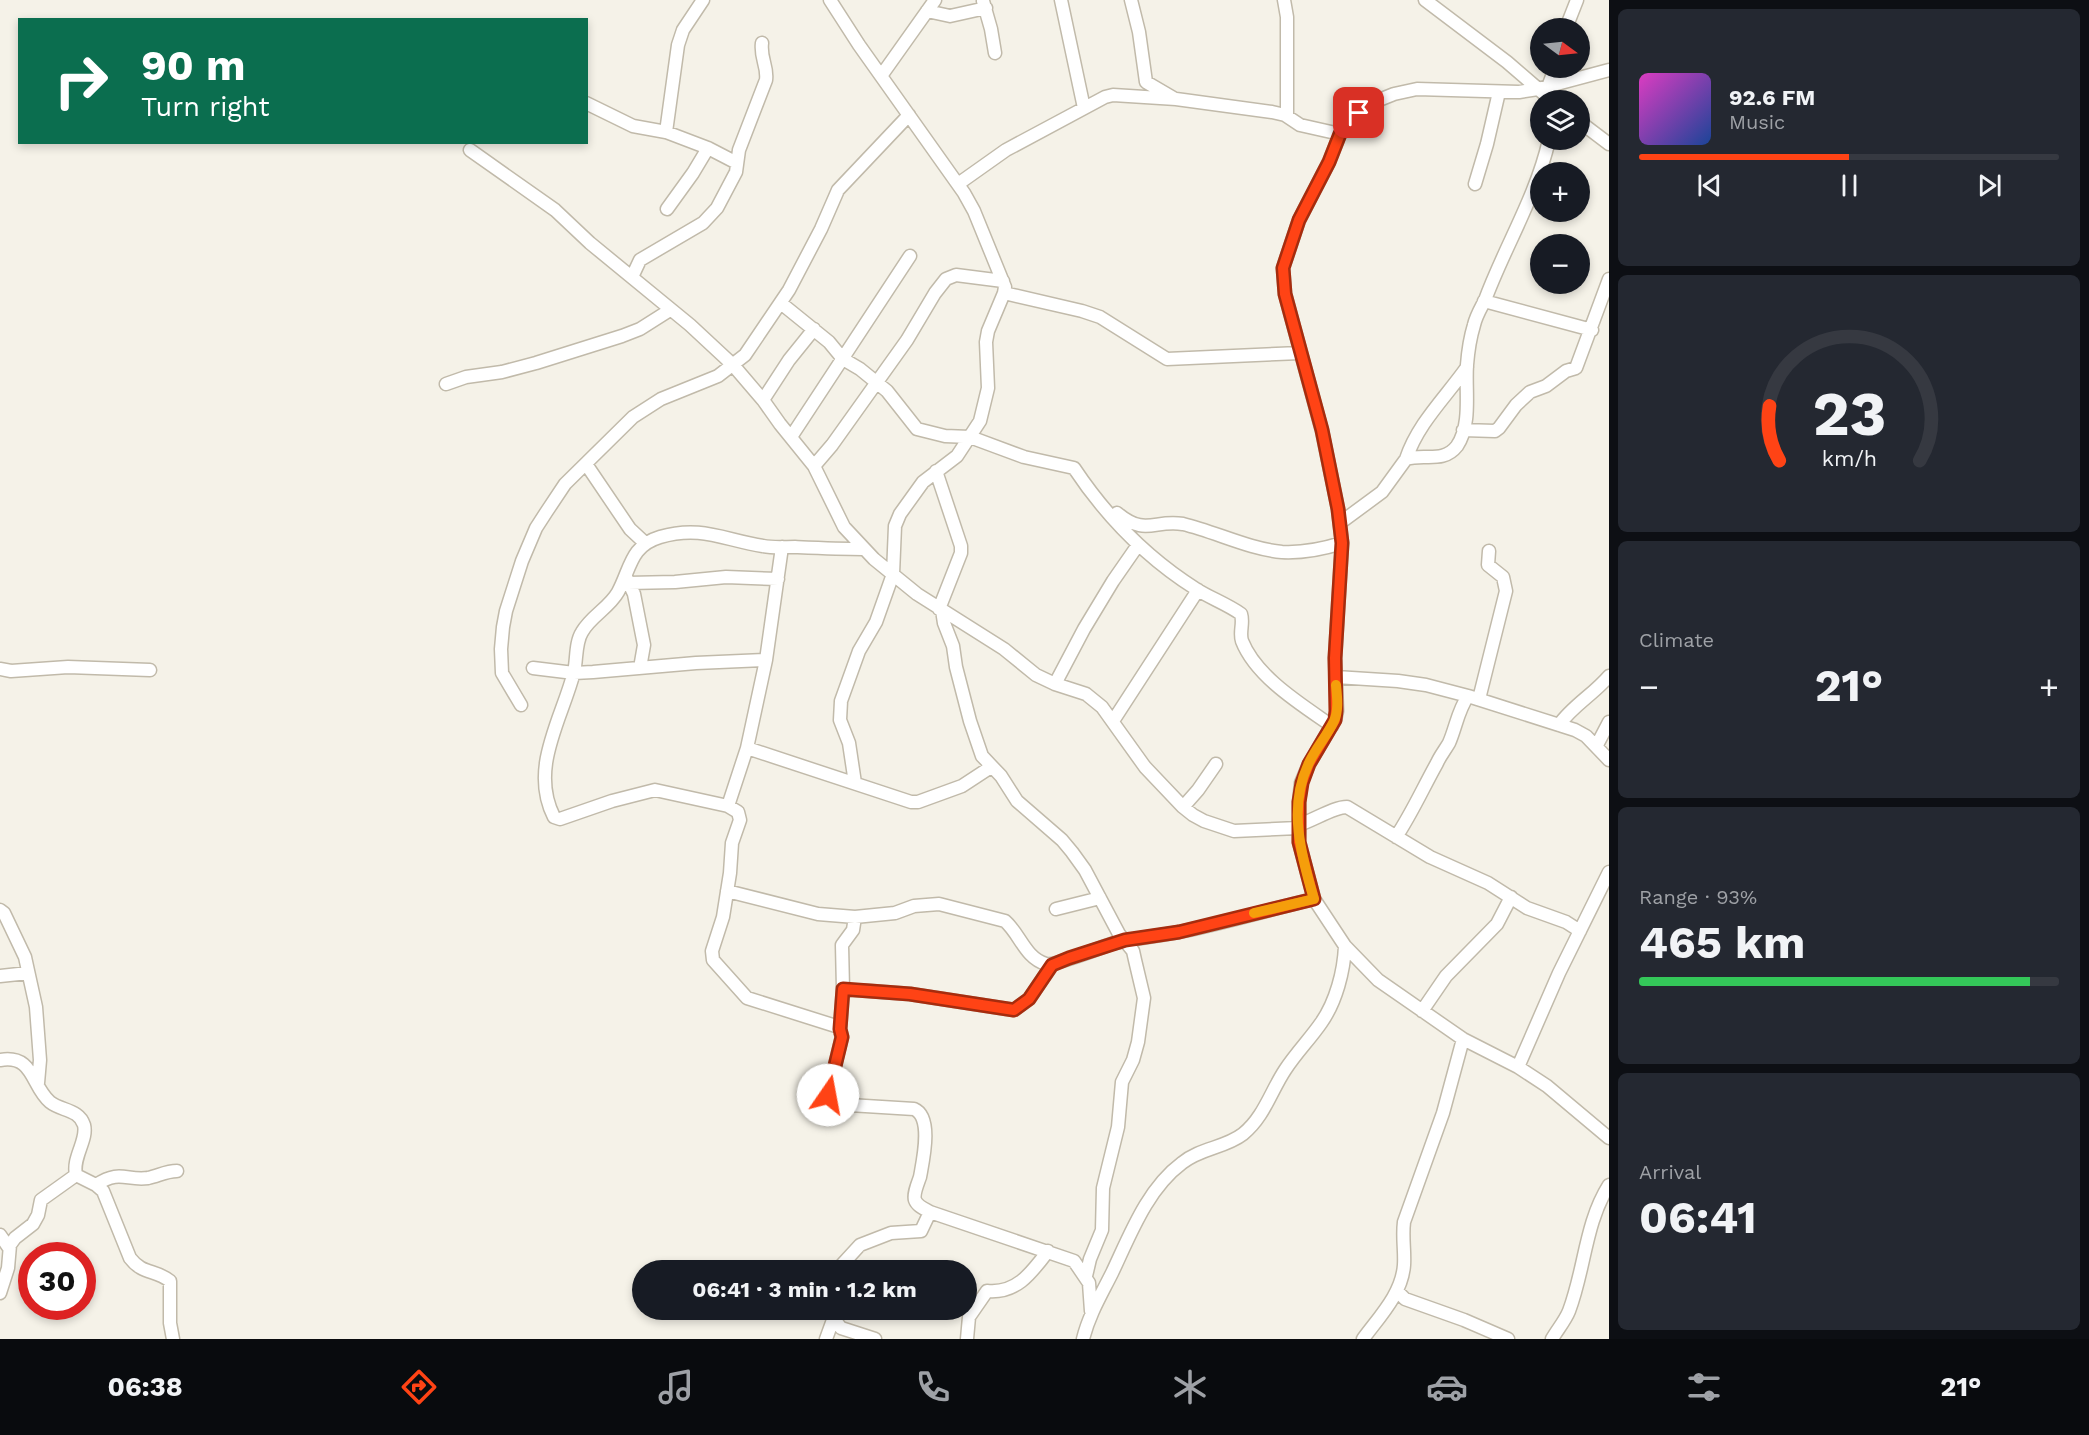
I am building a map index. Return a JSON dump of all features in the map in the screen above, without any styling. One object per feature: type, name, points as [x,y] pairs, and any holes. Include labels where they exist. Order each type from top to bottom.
[{"type":"street","points":[[666,132],[678,45],[683,30],[703,0]]},
{"type":"street","points":[[830,0],[958,184],[974,211],[1004,287],[986,342],[986,399],[980,421],[957,456],[923,482],[895,526],[893,574],[876,622],[859,651],[840,706],[840,720],[849,743],[855,783]]},
{"type":"street","points":[[881,76],[934,0]]},
{"type":"street","points":[[1061,0],[1084,108]]},
{"type":"street","points":[[1131,0],[1139,32],[1146,82],[1176,99]]},
{"type":"street","points":[[1284,0],[1287,17],[1287,116]]},
{"type":"street","points":[[1425,0],[1543,88]]},
{"type":"street","points":[[1570,18],[1577,0]]},
{"type":"street","points":[[927,11],[950,16],[984,4],[995,53]]},
{"type":"street","points":[[632,277],[636,265],[646,255],[711,216],[736,172],[739,150],[766,80],[767,70],[760,55],[762,43]]},
{"type":"street","points":[[1609,70],[1543,88],[1519,92],[1417,89],[1374,102],[1359,113],[1340,134],[1329,162],[1299,220],[1283,268],[1285,294],[1322,430],[1342,543],[1335,658],[1336,711],[1332,726],[1309,764],[1302,783],[1298,826],[1299,842],[1314,899],[1345,946],[1378,980],[1463,1039],[1518,1067],[1547,1086],[1609,1138]]},
{"type":"street","points":[[1543,88],[1549,78]]},
{"type":"street","points":[[1475,184],[1499,92]]},
{"type":"street","points":[[958,184],[1006,150],[1113,95],[1176,99],[1272,112],[1287,116],[1300,125],[1340,134]]},
{"type":"street","points":[[588,104],[633,126],[666,132],[708,148],[737,163]]},
{"type":"street","points":[[521,705],[502,673],[501,649],[506,611],[522,561],[537,528],[565,484],[646,407],[705,383],[745,355],[782,304],[821,229],[838,190],[909,115]]},
{"type":"street","points":[[1590,130],[1609,144]]},
{"type":"street","points":[[667,209],[708,148]]},
{"type":"street","points":[[470,150],[555,210],[590,243],[733,365],[814,466],[844,527],[863,549],[940,610],[1004,649],[1036,675],[1086,694],[1102,707],[1145,767],[1183,807],[1204,821],[1234,831],[1298,826],[1340,807],[1347,807],[1430,857],[1488,883],[1527,908],[1561,920],[1580,931]]},
{"type":"street","points":[[1406,459],[1441,458],[1457,446],[1463,430],[1467,367],[1474,322],[1496,268],[1534,192],[1546,150]]},
{"type":"street","points":[[791,436],[910,256]]},
{"type":"street","points":[[814,466],[832,445],[907,340],[935,293],[946,279],[956,275],[1004,287],[1100,317],[1167,359],[1300,353]]},
{"type":"street","points":[[1463,430],[1495,431],[1520,400],[1530,392],[1546,386],[1566,371],[1576,368],[1607,293],[1609,279]]},
{"type":"street","points":[[1484,301],[1592,330]]},
{"type":"street","points":[[782,304],[829,342],[843,359],[860,369],[896,400],[917,429],[945,436],[970,438],[1024,457],[1074,468],[1087,488],[1138,545],[1161,565],[1198,590],[1241,614],[1243,619],[1241,640],[1252,658],[1278,687],[1332,726]]},
{"type":"street","points":[[446,384],[466,377],[502,372],[536,363],[622,336],[640,329],[670,310]]},
{"type":"street","points":[[763,400],[789,360],[814,329]]},
{"type":"street","points":[[1274,355],[1304,367]]},
{"type":"street","points":[[1340,523],[1382,492],[1406,459],[1423,423],[1467,367]]},
{"type":"street","points":[[586,464],[630,529],[645,543]]},
{"type":"street","points":[[936,471],[961,546],[961,553],[940,610],[954,645],[956,667],[975,741],[982,756],[1001,776],[1017,801],[1062,840],[1072,852],[1119,934],[1133,951],[1143,1005],[1136,1052],[1122,1082],[1118,1127],[1103,1188],[1102,1230],[1090,1259],[1086,1276]]},
{"type":"street","points":[[1103,504],[1129,522],[1155,527],[1183,524],[1276,551],[1323,549],[1342,543]]},
{"type":"street","points":[[840,1029],[747,998],[713,960],[712,951],[723,916],[732,843],[740,817],[738,812],[728,806],[655,790],[612,801],[565,818],[554,817],[545,784],[546,764],[554,726],[574,673],[582,632],[627,580],[635,554],[645,543],[662,536],[691,531],[762,546],[863,549]]},
{"type":"street","points":[[1055,684],[1095,610],[1138,545]]},
{"type":"street","points":[[728,806],[747,748],[766,660],[782,547]]},
{"type":"street","points":[[1396,837],[1412,813],[1443,754],[1460,709],[1474,697],[1506,591],[1503,577],[1488,565],[1489,551]]},
{"type":"street","points":[[627,580],[675,582],[726,576],[778,579]]},
{"type":"street","points":[[627,580],[634,594],[644,645],[640,668]]},
{"type":"street","points":[[1113,721],[1198,590]]},
{"type":"street","points":[[533,668],[574,673],[766,660]]},
{"type":"street","points":[[0,669],[11,671],[68,667],[150,670]]},
{"type":"street","points":[[1336,676],[1398,681],[1474,697],[1581,733],[1609,760]]},
{"type":"street","points":[[1559,725],[1569,712],[1602,685],[1609,676]]},
{"type":"street","points":[[1102,707],[1126,699]]},
{"type":"street","points":[[1593,743],[1598,743],[1609,722]]},
{"type":"street","points":[[747,748],[918,802],[962,786],[991,767]]},
{"type":"street","points":[[1183,807],[1216,764]]},
{"type":"street","points":[[1518,1067],[1609,873]]},
{"type":"street","points":[[727,891],[818,914],[855,917],[894,913],[914,906],[939,904],[1005,921],[1030,954],[1041,962],[1052,965]]},
{"type":"street","points":[[1422,1011],[1451,970],[1497,924],[1510,897]]},
{"type":"street","points":[[1056,909],[1100,898]]},
{"type":"street","points":[[843,989],[910,994],[1014,1010],[1029,999],[1052,965],[1091,950],[1125,940],[1179,932],[1314,899]]},
{"type":"street","points":[[0,910],[4,913],[21,948],[28,973],[40,1036],[38,1083]]},
{"type":"street","points":[[855,917],[853,930],[842,945],[843,989],[840,1029],[842,1037],[828,1093],[829,1098],[836,1105],[919,1111],[923,1120],[925,1142],[915,1199],[918,1204],[930,1212],[1074,1261],[1086,1276],[1091,1293],[1091,1311]]},
{"type":"street","points":[[1083,1339],[1091,1311],[1142,1210],[1162,1183],[1182,1162],[1199,1153],[1228,1144],[1260,1117],[1286,1069],[1327,1013],[1342,973],[1345,946]]},
{"type":"street","points":[[0,976],[28,973]]},
{"type":"street","points":[[1363,1339],[1397,1291],[1405,1262],[1402,1236],[1404,1222],[1443,1113],[1463,1039]]},
{"type":"street","points":[[0,1060],[14,1059],[21,1062],[52,1104],[76,1114],[84,1124],[83,1136],[75,1160],[76,1176]]},
{"type":"street","points":[[96,1185],[115,1176],[148,1178],[168,1171],[177,1171]]},
{"type":"street","points":[[76,1176],[96,1185],[103,1191],[130,1258],[137,1266],[170,1281],[170,1323],[173,1339]]},
{"type":"street","points":[[0,1293],[9,1268],[6,1241],[33,1224],[38,1215],[41,1200],[76,1176]]},
{"type":"street","points":[[1552,1339],[1568,1311],[1593,1219],[1600,1199],[1609,1185]]},
{"type":"street","points":[[846,1260],[860,1245],[891,1233],[922,1230],[930,1212]]},
{"type":"street","points":[[967,1339],[969,1317],[987,1291],[998,1292],[1023,1281],[1048,1251]]},
{"type":"street","points":[[1397,1291],[1405,1299],[1508,1339]]},
{"type":"street","points":[[826,1339],[832,1320]]},
{"type":"street","points":[[836,1320],[837,1325],[846,1330],[875,1339]]},
{"type":"slow traffic","points":[[1254,913],[1314,899],[1299,842],[1299,802],[1302,783],[1309,764],[1335,720],[1336,685]]},
{"type":"route","points":[[828,1095],[842,1037],[840,1029],[843,989],[910,994],[1014,1010],[1029,999],[1052,965],[1069,958],[1125,940],[1179,932],[1314,899],[1299,842],[1299,802],[1302,783],[1309,764],[1335,720],[1337,698],[1335,658],[1340,607],[1342,543],[1338,509],[1322,430],[1285,294],[1283,268],[1299,220],[1329,162],[1340,134],[1359,113]]}]
